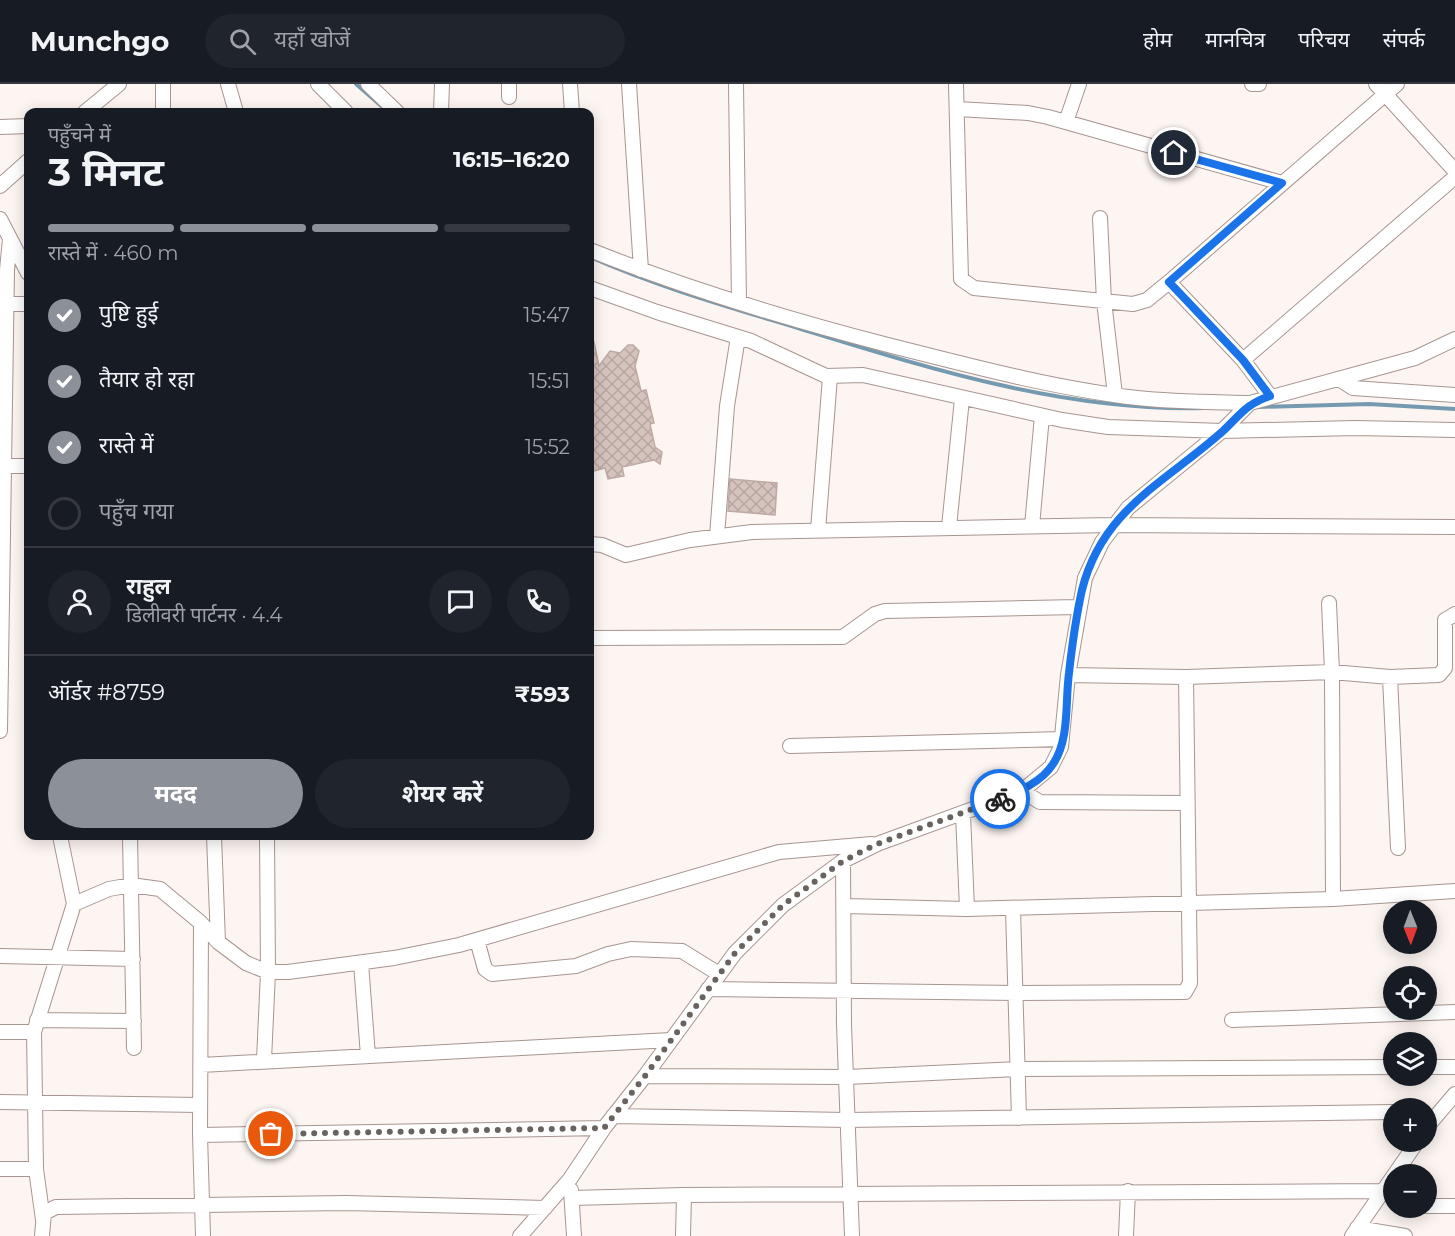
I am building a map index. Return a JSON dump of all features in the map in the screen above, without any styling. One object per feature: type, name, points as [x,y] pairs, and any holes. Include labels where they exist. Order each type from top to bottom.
[{"type":"street","points":[[90,108],[118,84]]},
{"type":"street","points":[[163,84],[163,108]]},
{"type":"street","points":[[228,84],[235,108]]},
{"type":"street","points":[[318,84],[342,108]]},
{"type":"street","points":[[368,84],[393,108]]},
{"type":"street","points":[[441,108],[442,84]]},
{"type":"street","points":[[570,84],[572,108]]},
{"type":"street","points":[[629,84],[640,270]]},
{"type":"street","points":[[736,84],[739,302]]},
{"type":"street","points":[[956,84],[961,279],[974,288],[1141,303],[1169,282],[1282,183],[1381,89],[1397,84]]},
{"type":"street","points":[[1066,122],[1080,84]]},
{"type":"street","points":[[1252,84],[1259,84]]},
{"type":"street","points":[[1381,89],[1455,171]]},
{"type":"street","points":[[958,109],[1028,113],[1282,183]]},
{"type":"street","points":[[0,127],[24,126]]},
{"type":"street","points":[[0,186],[24,165]]},
{"type":"street","points":[[1243,360],[1455,177]]},
{"type":"street","points":[[1100,218],[1104,301],[1115,395]]},
{"type":"street","points":[[0,219],[24,265]]},
{"type":"street","points":[[0,731],[1,466],[10,239]]},
{"type":"street","points":[[594,252],[640,270],[739,302],[939,358],[1115,395],[1249,404],[1270,396],[1415,358],[1455,339]]},
{"type":"street","points":[[1169,282],[1243,360],[1270,396]]},
{"type":"street","points":[[594,289],[738,337],[830,377],[863,375],[1042,416],[1108,427],[1455,430]]},
{"type":"street","points":[[6,304],[24,304]]},
{"type":"street","points":[[717,536],[727,406],[738,337]]},
{"type":"street","points":[[818,530],[830,377]]},
{"type":"street","points":[[1339,379],[1353,388],[1455,395]]},
{"type":"street","points":[[949,527],[962,399]]},
{"type":"street","points":[[520,1236],[570,1179],[604,1128],[746,939],[783,905],[843,861],[877,844],[1022,791],[1052,767],[1058,757],[1062,739],[1068,675],[1078,607],[1085,578],[1112,525],[1128,508],[1225,429],[1249,404]]},
{"type":"street","points":[[1032,526],[1042,416]]},
{"type":"street","points":[[1,466],[24,466]]},
{"type":"street","points":[[594,544],[602,545],[626,555],[690,540],[752,532],[1112,525],[1455,527]]},
{"type":"street","points":[[1329,603],[1332,672],[1333,899]]},
{"type":"street","points":[[594,638],[843,637],[875,614],[885,611],[1078,607]]},
{"type":"street","points":[[1068,675],[1186,677],[1332,672],[1390,677],[1449,676],[1445,668],[1445,620],[1455,614]]},
{"type":"street","points":[[708,989],[1017,993],[1185,992],[1190,983],[1186,677]]},
{"type":"street","points":[[1390,677],[1398,848]]},
{"type":"street","points":[[789,746],[1062,739]]},
{"type":"street","points":[[1022,791],[1040,802],[1186,803]]},
{"type":"street","points":[[963,813],[967,909]]},
{"type":"street","points":[[43,1220],[36,1169],[33,1103],[35,1026],[74,904],[61,840]]},
{"type":"street","points":[[130,840],[134,1048]]},
{"type":"street","points":[[214,840],[218,942]]},
{"type":"street","points":[[264,1060],[268,972],[267,840]]},
{"type":"street","points":[[74,904],[109,888],[131,885],[153,887],[167,892],[218,942],[246,963],[268,972],[361,963],[425,953],[779,852],[800,848],[877,844]]},
{"type":"street","points":[[843,861],[847,1120],[852,1236]]},
{"type":"street","points":[[845,906],[1013,909],[1333,899],[1455,891]]},
{"type":"street","points":[[1013,909],[1020,1069],[1019,1118]]},
{"type":"street","points":[[201,923],[200,1136],[203,1236]]},
{"type":"street","points":[[477,940],[485,969],[492,974],[576,966],[608,954],[631,949],[682,951],[719,974]]},
{"type":"street","points":[[0,956],[133,959]]},
{"type":"street","points":[[361,963],[368,1056]]},
{"type":"street","points":[[1232,1020],[1455,1012]]},
{"type":"street","points":[[0,1032],[35,1026],[134,1021]]},
{"type":"street","points":[[201,1065],[671,1040]]},
{"type":"street","points":[[1437,1067],[1455,1067]]},
{"type":"street","points":[[645,1076],[847,1077],[1020,1069],[1383,1068]]},
{"type":"street","points":[[1437,1108],[1455,1094]]},
{"type":"street","points":[[0,1102],[200,1105]]},
{"type":"street","points":[[1437,1112],[1455,1110]]},
{"type":"street","points":[[613,1116],[847,1120],[1383,1112]]},
{"type":"street","points":[[200,1136],[604,1128]]},
{"type":"street","points":[[0,1168],[36,1169]]},
{"type":"street","points":[[570,1179],[574,1236]]},
{"type":"street","points":[[572,1198],[1383,1189]]},
{"type":"street","points":[[1126,1236],[1128,1191]]},
{"type":"street","points":[[1354,1232],[1383,1194]]},
{"type":"street","points":[[683,1236],[684,1195]]},
{"type":"street","points":[[42,1236],[44,1213],[56,1207],[346,1203],[544,1208]]},
{"type":"street","points":[[1437,1206],[1455,1206]]},
{"type":"street","points":[[1354,1232],[1405,1236]]},
{"type":"building","points":[[594,342],[599,366],[610,351],[620,353],[628,345],[633,345],[639,351],[635,366],[641,391],[646,390],[654,423],[650,424],[655,447],[662,452],[660,464],[654,460],[622,467],[624,476],[608,479],[605,468],[594,471]]},
{"type":"building","points":[[730,479],[777,483],[775,515],[728,511]]},
{"type":"waterway","points":[[356,84],[384,108]]},
{"type":"waterway","points":[[594,259],[694,296],[950,373],[1000,385],[1102,403],[1205,408]]},
{"type":"waterway","points":[[1258,407],[1369,404],[1455,409]]},
{"type":"way so far","points":[[271,1134],[604,1128],[746,939],[783,905],[843,861],[877,844],[1000,799]]},
{"type":"route","points":[[1000,799],[1022,791],[1052,767],[1058,757],[1067,713],[1068,675],[1078,607],[1085,578],[1112,525],[1128,508],[1222,431],[1250,403],[1270,396],[1243,360],[1169,282],[1282,183],[1174,153]]}]
